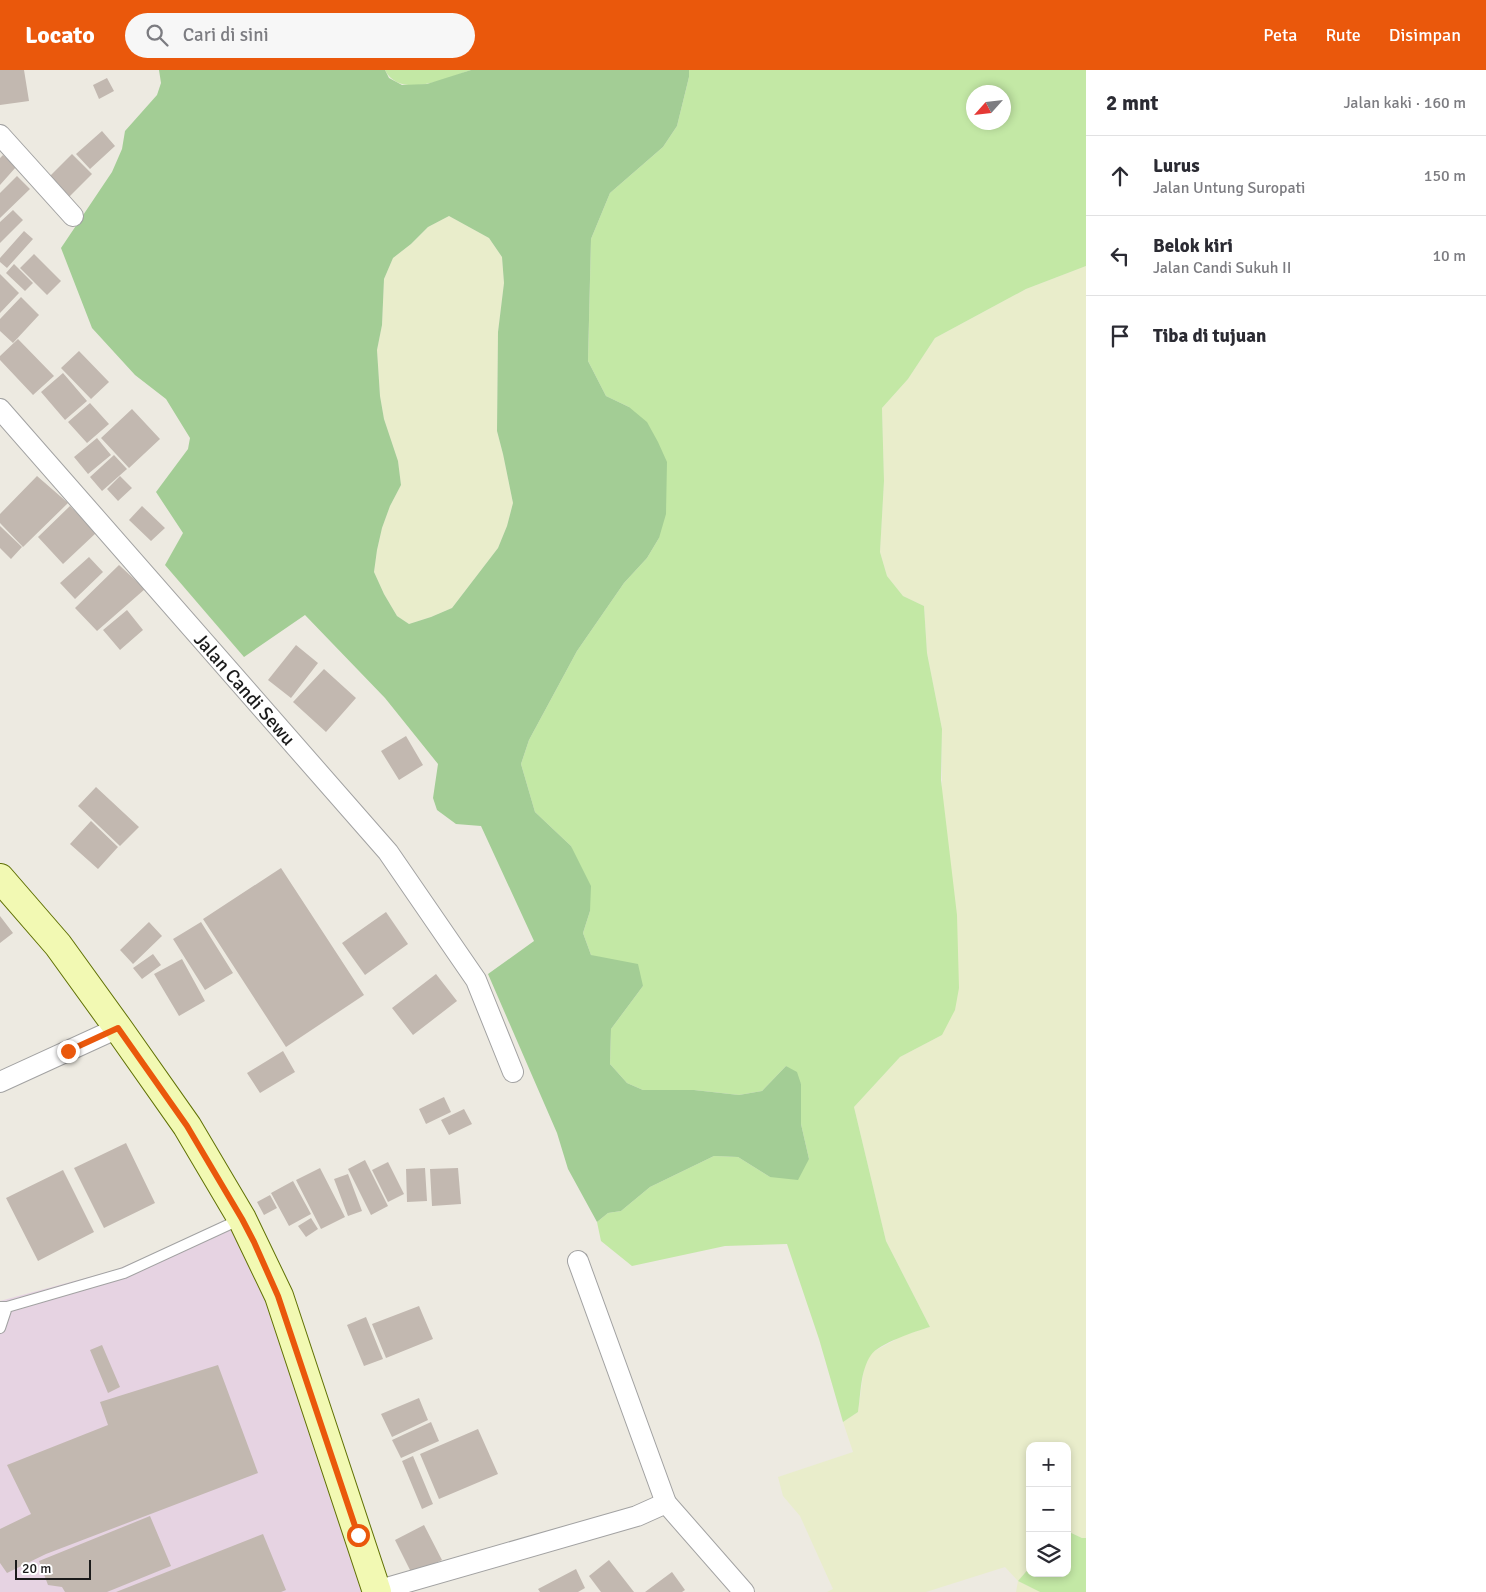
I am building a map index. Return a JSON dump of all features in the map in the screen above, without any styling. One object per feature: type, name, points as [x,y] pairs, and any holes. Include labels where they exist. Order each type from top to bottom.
[{"type":"main road","points":[[0,878],[58,945],[118,1028],[187,1126],[242,1219],[278,1296],[376,1591]]},
{"type":"street","points":[[0,135],[73,216]]},
{"type":"street","name":"Jalan Candi Sewu","points":[[0,409],[388,852],[476,980],[513,1072]]},
{"type":"street","points":[[0,1082],[118,1028]]},
{"type":"street","points":[[578,1261],[666,1503],[744,1592]]},
{"type":"street","points":[[376,1591],[637,1516],[666,1503]]},
{"type":"lane","points":[[0,1328],[3,1307],[124,1273],[242,1219]]},
{"type":"shaded area","points":[[249,1215],[390,1592],[0,1592],[0,1301],[115,1270]]},
{"type":"green space","points":[[159,70],[385,70],[389,78],[402,85],[427,84],[471,70],[689,70],[677,126],[663,147],[610,193],[591,239],[588,361],[606,396],[629,407],[647,422],[658,442],[667,462],[666,514],[659,538],[647,558],[624,583],[577,651],[529,740],[521,764],[535,812],[571,846],[591,886],[590,911],[583,933],[591,955],[638,964],[643,986],[611,1029],[610,1064],[627,1083],[643,1090],[694,1090],[739,1095],[762,1091],[786,1066],[797,1072],[801,1084],[801,1124],[809,1159],[798,1180],[770,1177],[738,1157],[714,1156],[650,1187],[621,1211],[608,1213],[597,1222],[568,1169],[557,1133],[488,974],[534,941],[481,826],[456,824],[437,810],[433,798],[438,764],[385,698],[305,615],[244,657],[165,565],[183,533],[156,492],[188,449],[190,438],[166,399],[135,375],[92,328],[61,248],[112,172],[122,149],[125,131],[157,95],[161,83]],"holes":[[[449,216],[489,238],[502,257],[504,283],[498,332],[497,431],[513,503],[507,526],[498,548],[452,608],[409,624],[397,616],[374,572],[382,528],[390,506],[401,485],[398,461],[384,419],[380,396],[377,350],[382,325],[384,279],[393,258],[428,227]]]},
{"type":"green space","points":[[385,70],[471,70],[437,81],[412,85],[401,84],[392,79]]},
{"type":"green space","points":[[689,70],[1086,70],[1086,266],[1026,289],[935,338],[908,379],[882,408],[884,481],[880,552],[887,576],[903,596],[924,606],[927,653],[942,729],[941,780],[957,915],[959,988],[955,1010],[942,1035],[900,1057],[854,1107],[886,1241],[930,1327],[889,1342],[871,1355],[863,1375],[858,1412],[843,1422],[819,1339],[787,1244],[725,1246],[632,1266],[601,1241],[597,1222],[608,1213],[621,1211],[650,1187],[714,1156],[738,1157],[770,1177],[809,1159],[801,1124],[801,1084],[786,1066],[762,1091],[739,1095],[694,1090],[643,1090],[627,1083],[610,1064],[611,1029],[643,986],[591,955],[583,933],[590,911],[571,846],[535,812],[521,764],[529,740],[577,651],[624,583],[647,558],[659,538],[629,407],[606,396],[588,361],[591,239],[610,193],[663,147],[677,126]]},
{"type":"green space","points":[[449,216],[489,238],[502,257],[504,283],[498,332],[497,431],[513,503],[507,526],[498,548],[452,608],[409,624],[397,616],[374,572],[382,528],[390,506],[401,485],[398,461],[384,419],[380,396],[377,350],[382,325],[384,279],[393,258],[428,227]]},
{"type":"green space","points":[[1086,266],[1086,1538],[1071,1533],[1071,1442],[1026,1442],[1026,1572],[1018,1581],[1005,1567],[926,1592],[827,1592],[833,1589],[800,1516],[783,1496],[778,1477],[853,1452],[843,1422],[858,1412],[864,1368],[871,1353],[904,1335],[930,1327],[886,1241],[854,1107],[900,1057],[942,1035],[942,729],[927,653],[924,606],[903,596],[887,576],[880,552],[884,481],[882,408],[908,379],[935,338],[1026,289]]},
{"type":"green space","points":[[1071,1533],[1086,1538],[1086,1592],[1040,1592],[1018,1581],[1026,1572],[1026,1577],[1071,1577]]},
{"type":"green space","points":[[1018,1581],[1040,1592],[1016,1592]]},
{"type":"building","points":[[0,70],[24,70],[29,101],[0,105]]},
{"type":"building","points":[[107,78],[114,91],[99,99],[93,85]]},
{"type":"building","points":[[102,131],[115,146],[90,169],[76,154]]},
{"type":"building","points":[[72,154],[92,174],[68,198],[48,178]]},
{"type":"building","points":[[3,155],[16,167],[0,185],[0,158]]},
{"type":"building","points":[[17,176],[30,189],[0,218],[0,193]]},
{"type":"building","points":[[13,210],[23,220],[0,243],[0,222]]},
{"type":"building","points":[[24,231],[33,239],[7,268],[0,262],[0,258]]},
{"type":"building","points":[[34,254],[61,281],[47,295],[20,268]]},
{"type":"building","points":[[14,264],[33,283],[25,291],[6,273]]},
{"type":"building","points":[[0,274],[19,293],[0,313]]},
{"type":"building","points":[[21,297],[39,315],[13,343],[0,331],[0,319]]},
{"type":"building","points":[[18,339],[54,376],[33,395],[0,360],[0,356]]},
{"type":"building","points":[[79,351],[109,382],[91,399],[61,368]]},
{"type":"building","points":[[63,373],[87,401],[65,420],[41,392]]},
{"type":"building","points":[[90,403],[109,424],[87,443],[68,422]]},
{"type":"building","points":[[132,409],[160,439],[129,468],[101,438]]},
{"type":"building","points":[[97,438],[111,455],[88,474],[74,457]]},
{"type":"building","points":[[114,455],[127,469],[102,491],[90,477]]},
{"type":"building","points":[[37,476],[68,503],[23,547],[0,523],[0,514]]},
{"type":"building","points":[[120,476],[132,488],[118,501],[107,489]]},
{"type":"building","points":[[70,506],[96,533],[63,564],[38,537]]},
{"type":"building","points":[[142,506],[165,528],[151,541],[129,520]]},
{"type":"building","points":[[0,526],[22,547],[11,559],[0,548]]},
{"type":"building","points":[[89,557],[103,572],[75,599],[60,583]]},
{"type":"building","points":[[119,565],[145,589],[97,631],[75,608]]},
{"type":"building","points":[[127,610],[143,630],[120,650],[103,630]]},
{"type":"building","points":[[296,645],[318,663],[291,698],[268,680]]},
{"type":"building","points":[[324,669],[356,698],[326,732],[293,702]]},
{"type":"building","points":[[406,736],[423,765],[399,780],[381,751]]},
{"type":"building","points":[[96,787],[139,827],[120,846],[78,806]]},
{"type":"building","points":[[91,821],[118,847],[98,869],[70,844]]},
{"type":"building","points":[[281,868],[364,995],[286,1047],[203,919]]},
{"type":"building","points":[[386,912],[408,944],[365,975],[342,943]]},
{"type":"building","points":[[0,916],[13,933],[0,943]]},
{"type":"building","points":[[149,922],[162,936],[133,964],[120,950]]},
{"type":"building","points":[[201,922],[233,973],[205,990],[173,939]]},
{"type":"building","points":[[153,954],[161,965],[142,979],[133,968]]},
{"type":"building","points":[[182,959],[205,1001],[179,1016],[154,974]]},
{"type":"building","points":[[436,974],[457,1001],[413,1035],[392,1008]]},
{"type":"building","points":[[283,1051],[295,1072],[260,1093],[247,1073]]},
{"type":"building","points":[[444,1097],[451,1112],[426,1124],[419,1109]]},
{"type":"building","points":[[464,1109],[472,1124],[449,1135],[441,1120]]},
{"type":"building","points":[[126,1143],[155,1203],[104,1228],[74,1168]]},
{"type":"building","points":[[365,1160],[388,1206],[371,1215],[348,1169]]},
{"type":"building","points":[[388,1162],[404,1194],[388,1202],[372,1170]]},
{"type":"building","points":[[320,1168],[345,1217],[321,1229],[296,1180]]},
{"type":"building","points":[[425,1168],[427,1201],[407,1202],[406,1169]]},
{"type":"building","points":[[458,1168],[461,1204],[432,1206],[430,1169]]},
{"type":"building","points":[[63,1170],[94,1232],[38,1261],[6,1198]]},
{"type":"building","points":[[348,1174],[362,1211],[348,1216],[334,1179]]},
{"type":"building","points":[[293,1181],[311,1214],[289,1226],[271,1193]]},
{"type":"building","points":[[270,1195],[277,1208],[264,1215],[257,1202]]},
{"type":"building","points":[[311,1218],[318,1229],[306,1237],[298,1226]]},
{"type":"building","points":[[419,1306],[433,1339],[386,1358],[372,1324]]},
{"type":"building","points":[[366,1317],[383,1359],[364,1366],[347,1325]]},
{"type":"building","points":[[102,1345],[120,1387],[108,1393],[90,1350]]},
{"type":"building","points":[[218,1365],[258,1473],[46,1554],[7,1573],[0,1563],[0,1529],[31,1514],[7,1465],[108,1425],[100,1402]]},
{"type":"building","points":[[419,1398],[428,1420],[392,1437],[381,1414]]},
{"type":"building","points":[[431,1422],[439,1441],[401,1458],[392,1440]]},
{"type":"building","points":[[478,1429],[498,1474],[439,1499],[420,1454]]},
{"type":"building","points":[[413,1456],[433,1504],[422,1509],[402,1461]]},
{"type":"building","points":[[150,1516],[171,1566],[107,1592],[65,1592],[62,1587],[48,1585],[39,1561]]},
{"type":"building","points":[[424,1525],[442,1560],[412,1574],[395,1540]]},
{"type":"building","points":[[263,1534],[286,1590],[281,1592],[116,1592]]},
{"type":"building","points":[[609,1560],[634,1592],[601,1592],[589,1576]]},
{"type":"building","points":[[576,1569],[585,1588],[578,1592],[540,1592],[538,1589]]},
{"type":"building","points":[[672,1572],[685,1590],[682,1592],[645,1592]]},
{"type":"route","points":[[68,1051],[118,1028],[187,1126],[242,1219],[278,1296],[358,1535]]}]
